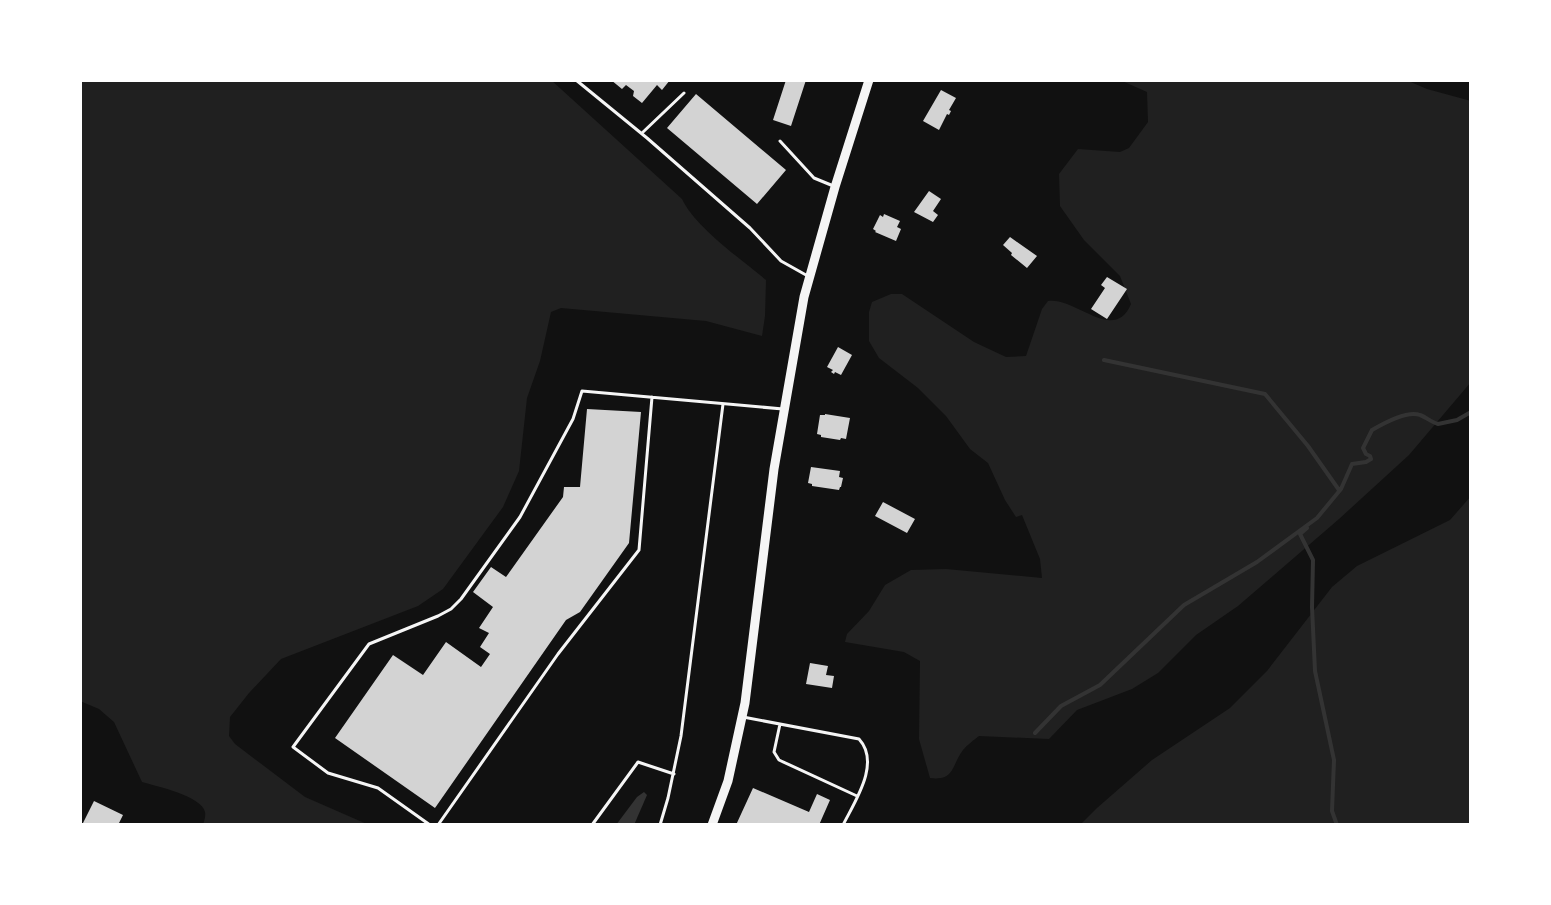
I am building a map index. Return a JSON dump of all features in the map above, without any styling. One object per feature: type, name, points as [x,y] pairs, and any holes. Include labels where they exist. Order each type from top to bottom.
[{"type":"main road","points":[[712,825],[728,781],[742,717],[783,409],[810,276],[869,80]]},
{"type":"lane","points":[[576,80],[750,228],[781,261],[810,276]]},
{"type":"lane","points":[[642,133],[684,93]]},
{"type":"lane","points":[[780,141],[814,178],[835,187]]},
{"type":"lane","points":[[430,825],[378,788],[328,773],[293,747],[369,644],[438,616],[461,599],[520,517],[573,419],[582,391],[783,409]]},
{"type":"lane","points":[[438,825],[558,654],[639,550],[652,397]]},
{"type":"lane","points":[[660,825],[681,736],[723,404]]},
{"type":"lane","points":[[742,717],[859,739],[866,746],[868,757],[863,783],[843,825]]},
{"type":"lane","points":[[780,724],[774,752],[779,760],[857,796]]},
{"type":"lane","points":[[592,825],[638,762],[674,774]]},
{"type":"shaded area","points":[[80,80],[551,80],[682,199],[697,221],[766,280],[762,336],[706,321],[561,308],[551,312],[540,361],[527,398],[519,471],[503,507],[443,589],[418,606],[281,659],[230,717],[229,736],[235,744],[305,797],[369,825],[203,825],[205,812],[196,801],[178,792],[142,782],[114,722],[99,709],[80,701]]},
{"type":"shaded area","points":[[1120,80],[1406,80],[1471,101],[1471,382],[1409,455],[1238,606],[1196,635],[1158,673],[1132,689],[1077,710],[1049,739],[979,736],[963,750],[948,775],[930,778],[919,739],[920,661],[904,652],[845,642],[847,634],[869,611],[885,585],[911,570],[946,569],[1042,578],[1040,559],[1022,515],[1016,517],[988,463],[970,449],[946,416],[918,388],[879,358],[869,341],[869,312],[872,302],[891,294],[902,294],[974,342],[1006,357],[1026,356],[1042,309],[1048,301],[1070,305],[1105,320],[1115,320],[1124,315],[1131,304],[1120,276],[1084,240],[1060,206],[1059,174],[1078,149],[1120,152],[1129,148],[1148,122],[1147,92]]},
{"type":"shaded area","points":[[1471,496],[1471,825],[1080,825],[1152,760],[1230,708],[1267,671],[1332,587],[1357,566],[1450,520]]},
{"type":"shaded area","points":[[644,792],[647,795],[634,825],[616,825],[637,797]]},
{"type":"building","points":[[611,80],[670,80],[662,90],[657,85],[642,103],[626,85],[622,89]]},
{"type":"building","points":[[786,80],[806,80],[791,126],[773,120]]},
{"type":"building","points":[[941,90],[956,98],[939,130],[923,121]]},
{"type":"building","points":[[696,94],[786,170],[757,204],[667,128]]},
{"type":"building","points":[[929,191],[941,199],[933,211],[938,215],[933,222],[914,212]]},
{"type":"building","points":[[884,214],[900,221],[897,227],[901,229],[896,241],[873,229],[880,215],[883,217]]},
{"type":"building","points":[[1010,237],[1037,256],[1027,268],[1003,245]]},
{"type":"building","points":[[1107,277],[1127,289],[1107,319],[1091,309],[1105,288],[1101,285]]},
{"type":"building","points":[[838,347],[852,355],[841,375],[834,374],[827,367]]},
{"type":"building","points":[[587,409],[641,412],[629,543],[580,612],[566,620],[435,808],[335,738],[393,655],[423,675],[446,642],[481,667],[490,654],[480,647],[489,633],[479,628],[493,607],[473,592],[491,567],[506,577],[563,497],[564,487],[580,487]]},
{"type":"building","points":[[820,415],[850,418],[846,439],[817,434]]},
{"type":"building","points":[[811,467],[840,471],[839,477],[843,478],[839,490],[808,483]]},
{"type":"building","points":[[883,502],[915,519],[907,533],[875,516]]},
{"type":"building","points":[[810,663],[828,666],[826,675],[834,676],[832,688],[806,684]]},
{"type":"building","points":[[753,788],[809,812],[817,794],[830,800],[819,825],[736,825]]},
{"type":"building","points":[[94,801],[123,815],[118,825],[83,823]]},
{"type":"waterway","points":[[1104,360],[1265,394],[1339,490]]},
{"type":"waterway","points":[[1035,733],[1061,706],[1100,685],[1184,605],[1257,562],[1317,518],[1341,489],[1352,464],[1371,459],[1363,448],[1372,430],[1409,414],[1420,415],[1438,424],[1457,420],[1471,412]]},
{"type":"waterway","points":[[1307,528],[1300,534],[1313,560],[1315,671],[1334,760],[1332,811],[1337,825]]}]
